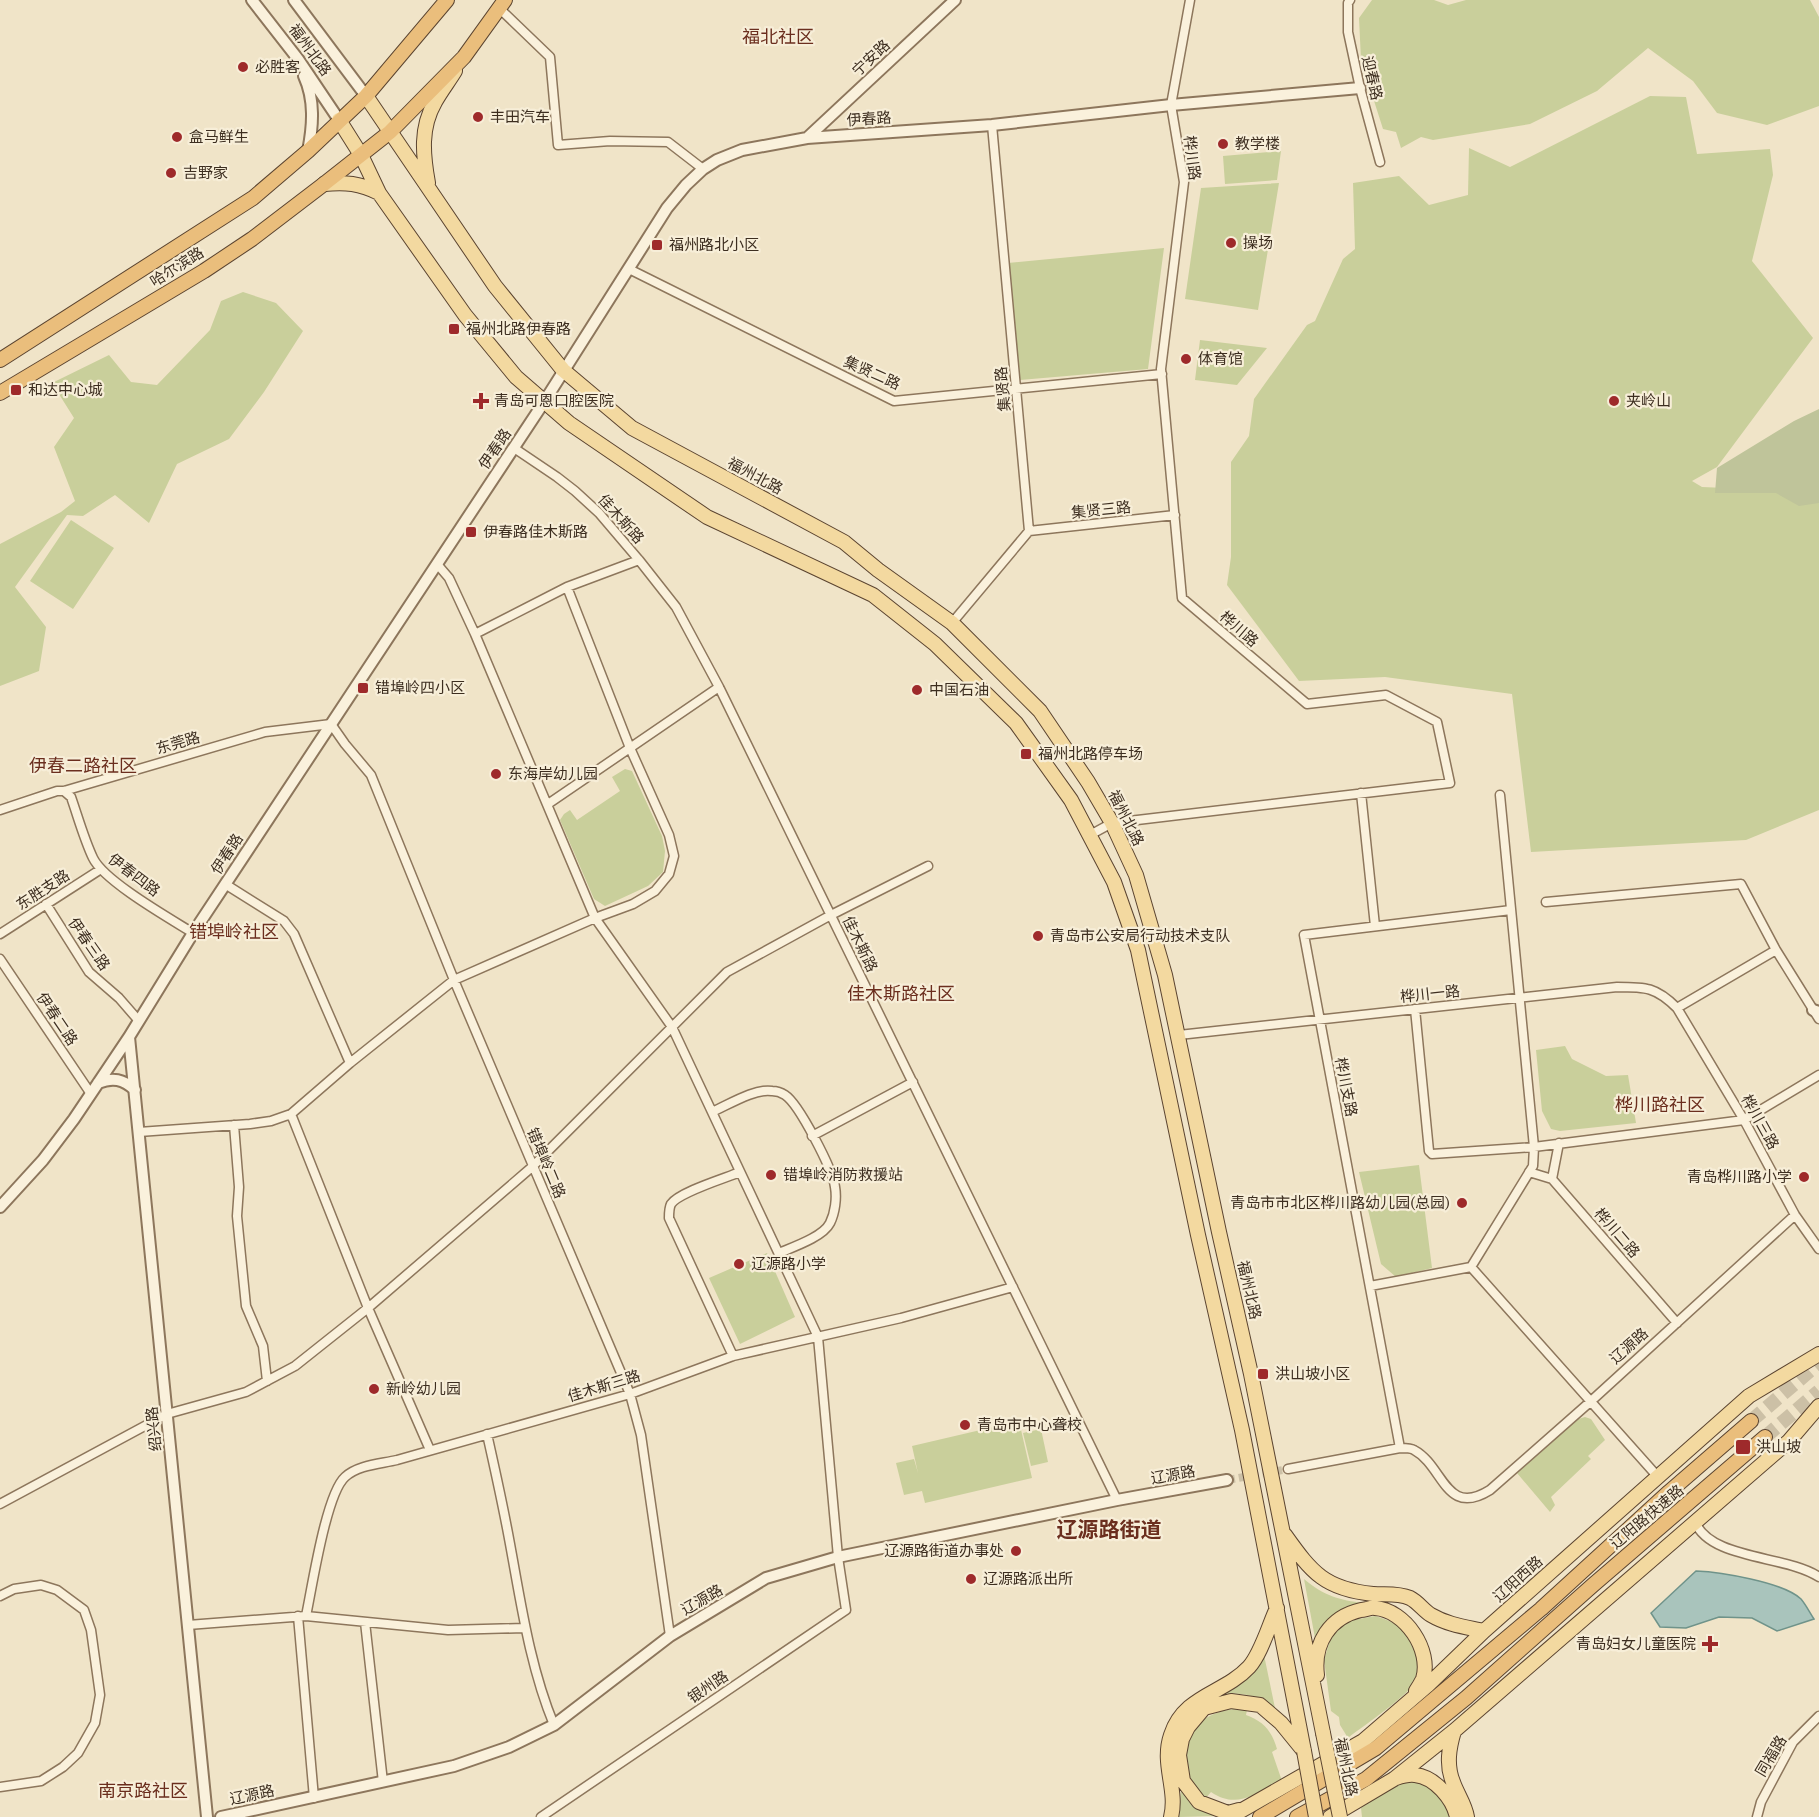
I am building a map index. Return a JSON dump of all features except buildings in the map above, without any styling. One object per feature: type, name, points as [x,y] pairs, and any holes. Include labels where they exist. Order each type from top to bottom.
[{"type":"highway","points":[[366,96],[447,0]]},
{"type":"highway","points":[[390,132],[464,57],[502,4]]},
{"type":"highway","name":"哈尔滨路","points":[[0,360],[253,198],[308,151],[366,96]]},
{"type":"highway","name":"哈尔滨路","points":[[0,393],[204,271],[252,239],[390,132]]},
{"type":"highway","name":"辽阳路快速路","points":[[1260,1817],[1377,1748],[1541,1609],[1751,1421]]},
{"type":"highway","name":"辽阳路快速路","points":[[1297,1817],[1366,1779],[1466,1698],[1765,1437]]},
{"type":"main road","points":[[429,188],[424,161],[425,127],[436,99],[464,57]]},
{"type":"main road","name":"福州北路","points":[[366,96],[495,286],[563,370],[632,428],[844,542],[878,570],[952,623],[1040,711],[1088,782],[1112,823],[1136,875],[1157,942],[1179,1035],[1219,1232],[1251,1374],[1340,1817]]},
{"type":"main road","points":[[339,120],[361,155],[379,193],[465,315],[516,377],[569,423],[708,516],[873,595],[935,644],[1016,723],[1071,800],[1114,882],[1138,950],[1242,1430],[1316,1817]]},
{"type":"main road","points":[[324,184],[341,182],[363,185],[379,193]]},
{"type":"main road","name":"辽阳西路","points":[[1230,1817],[1362,1741],[1412,1699],[1484,1631],[1749,1396],[1819,1354]]},
{"type":"main road","points":[[1330,1817],[1394,1779],[1454,1731],[1788,1442],[1819,1406]]},
{"type":"main road","points":[[1282,1530],[1308,1567],[1326,1581],[1349,1591],[1397,1594],[1411,1599],[1431,1615],[1452,1625],[1484,1631]]},
{"type":"main road","points":[[1171,1817],[1172,1791],[1167,1754],[1171,1734],[1181,1714],[1204,1696],[1232,1681],[1250,1666],[1276,1608]]},
{"type":"main road","points":[[1323,1733],[1315,1660],[1325,1633],[1345,1614],[1374,1608],[1396,1615],[1415,1635],[1424,1656],[1423,1679],[1412,1699]]},
{"type":"main road","points":[[1244,1809],[1228,1813],[1199,1802],[1183,1781],[1179,1755],[1182,1739],[1188,1727],[1204,1708],[1232,1701],[1260,1705],[1281,1724],[1304,1751]]},
{"type":"main road","points":[[1454,1731],[1450,1745],[1450,1769],[1452,1781],[1467,1817]]},
{"type":"main road","points":[[1394,1779],[1417,1775],[1434,1784],[1450,1799],[1457,1817]]},
{"type":"street","name":"福州北路","points":[[252,0],[298,59],[339,120]]},
{"type":"street","name":"福州北路","points":[[294,0],[366,96]]},
{"type":"street","name":"宁安路","points":[[807,138],[955,0]]},
{"type":"street","name":"桦川路","points":[[1090,835],[1112,823],[1450,783],[1437,722],[1386,695],[1307,704],[1182,598],[1162,374],[1184,182],[1171,105],[1190,0]]},
{"type":"street","name":"迎春路","points":[[1350,0],[1348,3],[1348,32],[1380,162]]},
{"type":"street","points":[[502,4],[550,57],[558,145],[610,141],[668,142],[703,169]]},
{"type":"street","points":[[298,59],[309,86],[312,105],[312,130],[308,151]]},
{"type":"street","name":"伊春路","points":[[0,1207],[43,1160],[91,1094],[225,884],[544,402],[667,208],[703,169],[717,160],[742,150],[807,138],[992,125],[1171,105],[1360,88]]},
{"type":"street","name":"集贤路","points":[[992,125],[1029,531]]},
{"type":"street","name":"集贤二路","points":[[629,269],[894,401],[1162,374]]},
{"type":"street","name":"佳木斯路","points":[[514,448],[557,477],[599,513],[676,607],[719,687],[1118,1500]]},
{"type":"street","name":"集贤三路","points":[[1029,531],[1175,515]]},
{"type":"street","points":[[952,623],[1029,531]]},
{"type":"street","points":[[475,634],[567,586],[639,560]]},
{"type":"street","points":[[437,564],[449,578],[475,634],[595,918],[672,1027],[818,1337],[838,1557]]},
{"type":"street","points":[[139,1132],[271,1121],[291,1114],[350,1063],[454,980],[595,918],[633,904],[655,891],[669,874],[674,856],[669,835],[630,748],[567,586]]},
{"type":"street","points":[[548,804],[719,687]]},
{"type":"street","name":"东莞路","points":[[0,810],[57,791],[64,791],[265,732],[331,724]]},
{"type":"street","name":"错埠岭二路","points":[[331,724],[371,775],[532,1167],[630,1394],[641,1435],[670,1636]]},
{"type":"street","name":"伊春四路","points":[[64,791],[71,797],[93,860],[101,869],[193,933]]},
{"type":"street","points":[[1361,793],[1374,926]]},
{"type":"street","points":[[1370,1287],[1471,1267],[1533,1166],[1534,1147],[1500,795]]},
{"type":"street","points":[[0,1504],[167,1414],[246,1392],[295,1366],[368,1308],[532,1167],[727,972],[927,866]]},
{"type":"street","name":"东胜支路","points":[[0,934],[101,869]]},
{"type":"street","points":[[225,884],[284,921],[294,934],[350,1063]]},
{"type":"street","points":[[1546,902],[1741,884],[1776,950],[1817,1014]]},
{"type":"street","name":"伊春三路","points":[[46,904],[89,972],[119,998],[139,1021]]},
{"type":"street","name":"桦川支路","points":[[1400,1448],[1304,934],[1511,910]]},
{"type":"street","points":[[1677,1008],[1776,950]]},
{"type":"street","name":"伊春二路","points":[[0,958],[91,1094]]},
{"type":"street","name":"桦川一路","points":[[1179,1035],[1617,987],[1652,989],[1665,995],[1677,1008]]},
{"type":"street","name":"桦川三路","points":[[1677,1008],[1744,1120],[1795,1215],[1819,1249]]},
{"type":"street","points":[[1415,1009],[1429,1151],[1432,1154],[1534,1147],[1744,1120],[1819,1075]]},
{"type":"street","name":"绍兴路","points":[[129,1037],[207,1817]]},
{"type":"street","points":[[98,1083],[116,1079],[125,1082],[135,1090]]},
{"type":"street","points":[[812,1136],[913,1082]]},
{"type":"street","points":[[712,1112],[748,1095],[769,1090],[785,1094],[797,1107],[812,1136],[835,1185],[834,1212],[829,1226],[820,1234],[779,1253]]},
{"type":"street","points":[[291,1114],[368,1308],[430,1450]]},
{"type":"street","points":[[234,1125],[239,1187],[237,1216],[246,1306],[263,1346],[267,1381]]},
{"type":"street","points":[[1528,1172],[1552,1179],[1559,1143]]},
{"type":"street","points":[[733,1356],[669,1218],[670,1206],[675,1200],[740,1172]]},
{"type":"street","name":"桦川二路","points":[[1552,1179],[1677,1323]]},
{"type":"street","name":"辽源路","points":[[1400,1448],[1413,1449],[1453,1493],[1462,1498],[1475,1499],[1490,1490],[1590,1402],[1795,1215]]},
{"type":"street","points":[[1471,1267],[1658,1476]]},
{"type":"street","name":"佳木斯三路","points":[[314,1798],[302,1616],[331,1500],[344,1478],[359,1469],[630,1394],[733,1356],[901,1318],[1013,1287]]},
{"type":"street","points":[[487,1434],[507,1527],[524,1628],[542,1696],[554,1725]]},
{"type":"street","points":[[1288,1469],[1400,1448]]},
{"type":"street","name":"辽源路","points":[[221,1817],[383,1782],[465,1762],[509,1747],[554,1725],[670,1636],[766,1578],[838,1557],[1227,1480]]},
{"type":"street","points":[[1695,1522],[1697,1528],[1711,1540],[1731,1550],[1787,1564],[1819,1577]]},
{"type":"street","name":"银州路","points":[[542,1817],[846,1610],[838,1557]]},
{"type":"street","points":[[0,1596],[14,1588],[41,1585],[57,1590],[84,1610],[91,1630],[100,1695],[96,1723],[78,1753],[63,1767],[41,1781],[0,1787]]},
{"type":"street","points":[[188,1625],[302,1616],[448,1629],[524,1628]]},
{"type":"street","points":[[365,1622],[383,1782]]},
{"type":"street","name":"同福路","points":[[1757,1817],[1765,1792],[1793,1742],[1819,1716]]},
{"type":"green space","points":[[1372,0],[1434,0],[1448,5],[1466,0],[1810,0],[1819,17],[1819,106],[1767,125],[1717,113],[1693,81],[1648,48],[1597,91],[1530,124],[1433,140],[1421,137],[1401,148],[1396,132],[1383,129],[1361,60],[1359,18]]},
{"type":"green space","points":[[1650,96],[1686,97],[1697,154],[1770,149],[1773,175],[1752,261],[1813,338],[1717,467],[1692,481],[1702,487],[1819,492],[1819,810],[1746,840],[1531,852],[1512,694],[1385,677],[1299,681],[1227,585],[1231,557],[1231,462],[1249,436],[1254,399],[1307,325],[1315,321],[1343,259],[1355,249],[1353,183],[1399,176],[1429,205],[1468,195],[1469,148],[1510,167]]},
{"type":"green space","points":[[1281,151],[1277,180],[1225,184],[1223,156]]},
{"type":"green space","name":"操场","points":[[1279,183],[1258,310],[1185,299],[1201,188]]},
{"type":"green space","points":[[1164,248],[1148,369],[1020,380],[1008,263]]},
{"type":"green space","points":[[243,292],[276,303],[303,331],[264,392],[229,439],[177,464],[149,523],[115,495],[83,516],[67,515],[15,587],[46,627],[39,671],[0,686],[0,544],[61,512],[75,501],[54,447],[74,418],[52,383],[109,355],[131,382],[157,385],[210,330],[221,301]]},
{"type":"green space","points":[[1200,340],[1267,348],[1237,385],[1195,380]]},
{"type":"green space","points":[[1819,409],[1819,503],[1799,506],[1776,493],[1715,493],[1717,468],[1794,421]]},
{"type":"green space","points":[[71,520],[114,548],[73,609],[30,581]]},
{"type":"green space","points":[[625,769],[632,771],[662,836],[665,851],[663,872],[648,886],[605,906],[594,899],[560,820],[570,810],[577,820],[620,791],[612,777]]},
{"type":"green space","points":[[1565,1046],[1572,1059],[1606,1076],[1628,1075],[1636,1123],[1560,1131],[1551,1129],[1542,1111],[1536,1050]]},
{"type":"green space","points":[[1419,1165],[1432,1268],[1396,1277],[1381,1264],[1359,1172]]},
{"type":"green space","points":[[767,1253],[795,1317],[740,1344],[709,1278]]},
{"type":"green space","points":[[1585,1417],[1591,1419],[1605,1440],[1588,1456],[1591,1459],[1551,1497],[1555,1505],[1550,1512],[1517,1473],[1575,1420]]},
{"type":"green space","points":[[1019,1421],[1032,1478],[925,1503],[922,1491],[904,1495],[896,1463],[914,1459],[918,1473],[912,1446]]},
{"type":"green space","points":[[1041,1429],[1048,1462],[1031,1466],[1023,1433]]},
{"type":"green space","points":[[1304,1579],[1318,1590],[1332,1596],[1364,1603],[1336,1616],[1315,1638]]},
{"type":"green space","points":[[1375,1616],[1388,1620],[1407,1634],[1417,1652],[1419,1673],[1407,1692],[1348,1738],[1340,1725],[1339,1717],[1331,1711],[1324,1660],[1331,1637],[1348,1621]]},
{"type":"green space","points":[[1264,1655],[1275,1708],[1249,1695],[1220,1694],[1246,1679]]},
{"type":"green space","points":[[1233,1709],[1247,1710],[1246,1715],[1257,1720],[1269,1732],[1277,1749],[1272,1752],[1282,1781],[1247,1798],[1230,1800],[1211,1792],[1205,1799],[1189,1775],[1186,1762],[1188,1739],[1200,1722],[1209,1716]]},
{"type":"green space","points":[[1400,1781],[1420,1782],[1433,1788],[1443,1799],[1452,1817],[1362,1817],[1361,1808]]},
{"type":"green space","points":[[1181,1791],[1195,1807],[1216,1816],[1179,1817]]},
{"type":"water","points":[[1696,1571],[1735,1576],[1780,1588],[1801,1599],[1814,1619],[1777,1631],[1752,1618],[1719,1617],[1686,1628],[1660,1627],[1651,1613]]},
{"type":"tunnel","points":[[1751,1421],[1819,1363]]},
{"type":"tunnel","points":[[1765,1437],[1819,1391]]},
{"type":"tunnel","points":[[1227,1480],[1288,1469]]},
{"type":"place","name":"必胜客","points":[[243,67]]},
{"type":"place","name":"丰田汽车","points":[[478,117]]},
{"type":"place","name":"盒马鲜生","points":[[177,137]]},
{"type":"place","name":"教学楼","points":[[1223,144]]},
{"type":"place","name":"吉野家","points":[[171,173]]},
{"type":"place","name":"操场","points":[[1231,243]]},
{"type":"place","name":"福州路北小区","points":[[657,245]]},
{"type":"place","name":"福州北路伊春路","points":[[454,329]]},
{"type":"place","name":"体育馆","points":[[1186,359]]},
{"type":"place","name":"和达中心城","points":[[16,390]]},
{"type":"place","name":"青岛可恩口腔医院","points":[[481,401]]},
{"type":"place","name":"夹岭山","points":[[1614,401]]},
{"type":"place","name":"伊春路佳木斯路","points":[[471,532]]},
{"type":"place","name":"错埠岭四小区","points":[[363,688]]},
{"type":"place","name":"中国石油","points":[[917,690]]},
{"type":"place","name":"福州北路停车场","points":[[1026,754]]},
{"type":"place","name":"东海岸幼儿园","points":[[496,774]]},
{"type":"place","name":"青岛市公安局行动技术支队","points":[[1038,936]]},
{"type":"place","name":"错埠岭消防救援站","points":[[771,1175]]},
{"type":"place","name":"青岛桦川路小学","points":[[1804,1177]]},
{"type":"place","name":"青岛市市北区桦川路幼儿园(总园)","points":[[1462,1203]]},
{"type":"place","name":"辽源路小学","points":[[739,1264]]},
{"type":"place","name":"洪山坡小区","points":[[1263,1374]]},
{"type":"place","name":"新岭幼儿园","points":[[374,1389]]},
{"type":"place","name":"青岛市中心聋校","points":[[965,1425]]},
{"type":"place","name":"洪山坡","points":[[1743,1447]]},
{"type":"place","name":"辽源路街道办事处","points":[[1016,1551]]},
{"type":"place","name":"辽源路派出所","points":[[971,1579]]},
{"type":"place","name":"青岛妇女儿童医院","points":[[1710,1644]]},
{"type":"district","name":"福北社区","points":[[778,37]]},
{"type":"district","name":"伊春二路社区","points":[[83,766]]},
{"type":"district","name":"错埠岭社区","points":[[234,932]]},
{"type":"district","name":"佳木斯路社区","points":[[901,994]]},
{"type":"district","name":"桦川路社区","points":[[1660,1105]]},
{"type":"district","name":"辽源路街道","points":[[1109,1530]]},
{"type":"district","name":"南京路社区","points":[[143,1791]]}]
